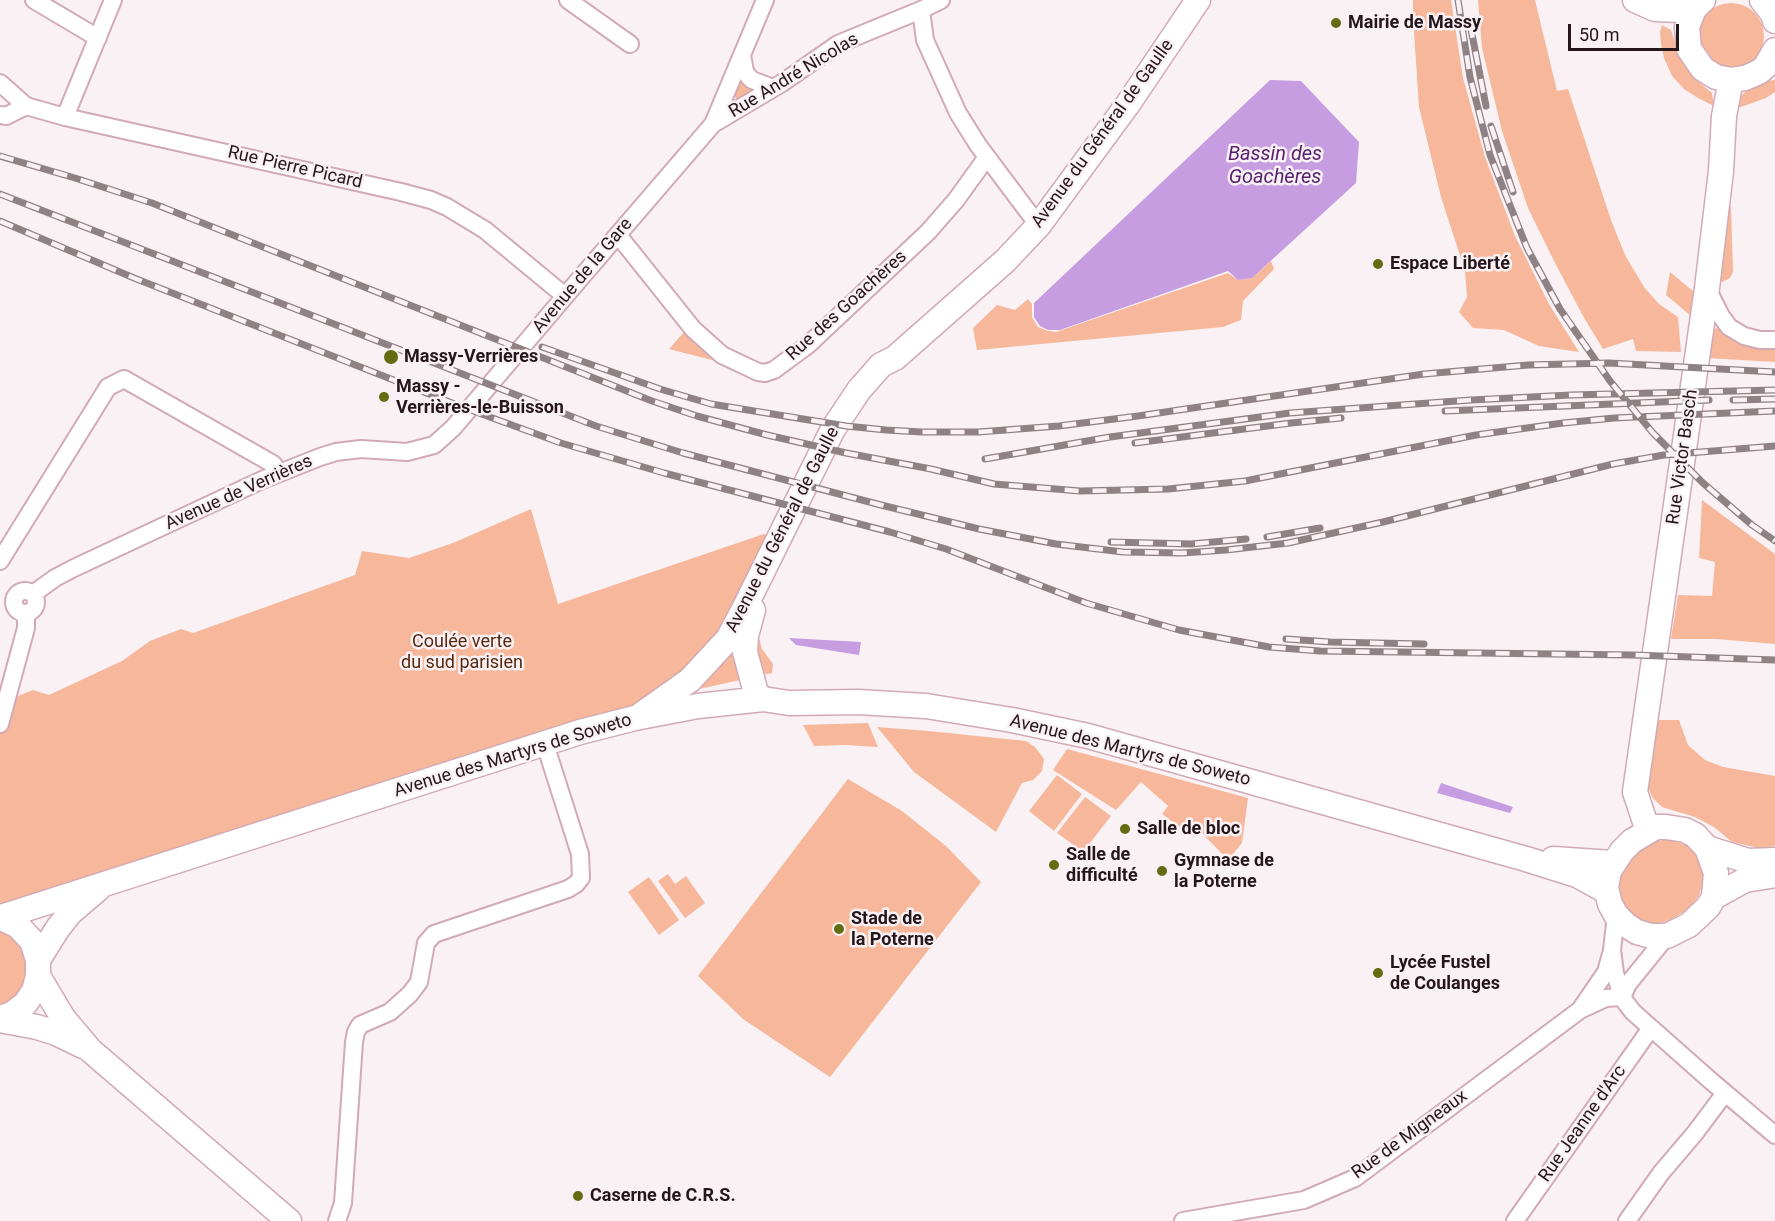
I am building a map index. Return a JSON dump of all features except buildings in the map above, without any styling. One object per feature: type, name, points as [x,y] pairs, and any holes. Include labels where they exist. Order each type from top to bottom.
[{"type":"main road","name":"Avenue du Général de Gaulle","points":[[753,700],[756,693],[745,652],[746,636],[754,608],[843,428],[895,358],[1005,261],[1040,225],[1128,104],[1198,0]]},
{"type":"main road","points":[[1645,4],[1680,10],[1689,8],[1702,0]]},
{"type":"main road","points":[[1689,50],[1687,27],[1694,9],[1702,0]]},
{"type":"main road","points":[[1762,0],[1773,14],[1775,21]]},
{"type":"main road","points":[[1645,4],[1676,29],[1702,69],[1716,77],[1731,80],[1745,78],[1759,72],[1772,61]]},
{"type":"main road","name":"Rue Victor Basch","points":[[1648,831],[1635,792],[1707,288],[1721,171],[1724,116],[1731,80]]},
{"type":"main road","name":"Avenue du Général de Gaulle","points":[[635,718],[690,680],[728,639],[837,422],[849,402],[881,365],[895,358]]},
{"type":"main road","name":"Avenue des Martyrs de Soweto","points":[[0,917],[580,732],[635,718],[698,706],[753,700],[926,706],[1012,720],[1088,736],[1526,859],[1577,875],[1606,891]]},
{"type":"main road","points":[[1666,826],[1685,830],[1707,848],[1716,873],[1714,897],[1708,907],[1689,925],[1667,936],[1651,936],[1637,932],[1616,915],[1606,891],[1606,880],[1613,863],[1632,841],[1656,827],[1666,826]]},
{"type":"main road","points":[[1707,848],[1748,861],[1775,860]]},
{"type":"main road","name":"Avenue des Martyrs de Soweto","points":[[1526,859],[1613,863]]},
{"type":"main road","points":[[1714,897],[1745,880],[1775,875]]},
{"type":"main road","name":"Avenue des Martyrs de Soweto","points":[[0,1019],[12,1014],[25,1004],[34,991],[38,968],[58,928],[70,913],[105,883]]},
{"type":"main road","points":[[0,917],[18,926],[32,941],[38,968],[63,1018],[90,1050],[289,1221]]},
{"type":"main road","points":[[0,1019],[46,1030],[90,1050]]},
{"type":"street","points":[[33,0],[98,38]]},
{"type":"street","points":[[65,117],[112,0]]},
{"type":"street","points":[[568,0],[630,44]]},
{"type":"street","points":[[713,124],[765,0]]},
{"type":"street","name":"Rue André Nicolas","points":[[713,124],[773,88],[838,44],[941,0]]},
{"type":"street","points":[[921,10],[925,39],[950,97],[987,157],[1032,217]]},
{"type":"street","points":[[742,55],[748,76],[752,80],[773,88]]},
{"type":"street","points":[[0,83],[26,106],[6,116],[0,115]]},
{"type":"street","name":"Rue Pierre Picard","points":[[26,106],[65,117],[431,200],[485,230],[565,296]]},
{"type":"street","name":"Avenue de la Gare","points":[[453,428],[713,124]]},
{"type":"street","name":"Rue des Goachères","points":[[618,235],[693,328],[722,355],[765,373],[774,370],[808,345],[928,232],[956,200],[987,157]]},
{"type":"street","points":[[1707,288],[1721,316],[1730,327],[1744,336],[1760,340],[1775,340]]},
{"type":"street","points":[[0,561],[108,387],[124,379],[273,464],[279,472]]},
{"type":"street","name":"Avenue de Verrières","points":[[33,594],[74,568],[279,472],[336,452],[362,449],[407,452],[425,449],[434,445],[453,428]]},
{"type":"street","points":[[27,590],[33,594],[36,604],[26,613],[18,611],[7,600],[20,591],[27,590]]},
{"type":"street","points":[[0,724],[26,628],[26,613]]},
{"type":"street","points":[[337,1221],[343,1203],[354,1042],[360,1026],[390,1012],[410,994],[419,981],[426,943],[434,934],[568,889],[581,878],[580,854],[545,744]]},
{"type":"street","points":[[1616,915],[1612,950],[1615,974],[1622,997],[1633,1012],[1775,1135]]},
{"type":"street","points":[[1622,997],[1639,969],[1667,936]]},
{"type":"street","name":"Rue de Migneaux","points":[[1580,1010],[1606,972],[1612,950]]},
{"type":"street","points":[[1639,969],[1636,991],[1651,1028]]},
{"type":"street","name":"Rue de Migneaux","points":[[1183,1221],[1228,1217],[1304,1200],[1355,1178],[1580,1010],[1606,998],[1622,997]]},
{"type":"street","name":"Rue Jeanne d'Arc","points":[[1515,1221],[1651,1028]]},
{"type":"street","points":[[1627,1221],[1660,1173],[1695,1133],[1725,1093]]},
{"type":"green space","points":[[1413,0],[1451,0],[1463,78],[1485,157],[1515,236],[1549,304],[1579,352],[1539,346],[1504,330],[1473,328],[1459,312],[1467,297],[1465,271],[1441,197],[1419,107]]},
{"type":"green space","points":[[1478,0],[1535,0],[1557,91],[1568,89],[1611,220],[1625,255],[1644,287],[1659,304],[1678,317],[1681,352],[1636,351],[1633,339],[1603,349],[1583,316],[1528,208],[1502,131],[1482,48]]},
{"type":"green space","points":[[1724,3],[1738,3],[1750,8],[1759,17],[1764,36],[1762,49],[1755,60],[1738,69],[1724,69],[1712,64],[1703,55],[1698,43],[1698,29],[1703,17],[1712,8]]},
{"type":"green space","points":[[1662,25],[1671,30],[1686,68],[1712,93],[1714,106],[1684,89],[1672,76],[1661,44]]},
{"type":"green space","points":[[739,79],[753,90],[742,99],[737,99],[733,92]]},
{"type":"green space","points":[[1775,80],[1775,92],[1766,98],[1740,107],[1737,105],[1739,98],[1747,90],[1764,81]]},
{"type":"green space","points":[[1731,206],[1733,272],[1730,278],[1722,282],[1720,281],[1724,254],[1725,209]]},
{"type":"green space","points":[[1271,261],[1274,269],[1243,301],[1241,320],[1223,327],[977,350],[973,328],[997,305],[1015,310],[1028,299],[1032,304],[1032,317],[1038,327],[1056,332],[1228,273],[1238,280],[1252,278]]},
{"type":"green space","points":[[1670,272],[1694,292],[1691,316],[1666,295]]},
{"type":"green space","points":[[1721,324],[1775,346],[1775,362],[1707,358],[1708,329],[1715,329]]},
{"type":"green space","points":[[685,331],[708,353],[712,360],[669,349]]},
{"type":"green space","points":[[1702,500],[1775,554],[1775,644],[1717,639],[1671,639],[1678,595],[1712,596],[1715,562],[1699,558]]},
{"type":"green space","name":"Coulée verte du sud parisien","points":[[531,509],[558,604],[764,534],[772,537],[727,630],[651,700],[507,749],[0,910],[0,703],[33,690],[49,695],[122,661],[150,641],[181,629],[193,633],[355,575],[362,551],[409,558],[453,543]]},
{"type":"green space","points":[[757,631],[762,649],[773,664],[772,673],[761,673],[752,647]]},
{"type":"green space","points":[[738,636],[745,679],[699,689],[697,681]]},
{"type":"green space","points":[[1656,720],[1679,720],[1688,745],[1705,760],[1723,767],[1775,776],[1775,846],[1759,848],[1732,842],[1714,827],[1695,817],[1662,807],[1652,797],[1647,785]]},
{"type":"green space","points":[[868,723],[878,747],[814,746],[803,725]]},
{"type":"green space","points":[[877,727],[1026,741],[1035,747],[1044,759],[1042,771],[1033,780],[1022,783],[996,832],[914,772]]},
{"type":"green space","points":[[1067,749],[1248,798],[1242,843],[1228,860],[1201,832],[1198,832],[1195,837],[1192,836],[1162,814],[1168,806],[1141,782],[1116,810],[1053,770]]},
{"type":"green space","points":[[1057,775],[1082,794],[1054,831],[1029,811]]},
{"type":"green space","name":"Stade de la Poterne","points":[[848,779],[902,811],[946,846],[981,882],[830,1077],[743,1019],[698,976]]},
{"type":"green space","points":[[1085,797],[1111,816],[1083,852],[1057,833]]},
{"type":"green space","points":[[1667,839],[1689,846],[1697,853],[1705,875],[1703,885],[1698,897],[1689,908],[1665,922],[1648,924],[1628,914],[1618,894],[1617,882],[1624,866],[1641,849],[1651,843]]},
{"type":"green space","points":[[668,874],[675,884],[686,876],[705,903],[685,918],[658,881]]},
{"type":"green space","points":[[649,877],[679,920],[659,935],[628,892]]},
{"type":"green space","points":[[0,930],[12,937],[19,946],[24,955],[26,970],[18,993],[0,1005]]},
{"type":"water","name":"Bassin des Goachères","points":[[1270,80],[1301,81],[1359,142],[1356,183],[1252,278],[1238,280],[1228,271],[1060,330],[1048,330],[1040,326],[1034,317],[1034,303]]},
{"type":"water","points":[[789,638],[861,642],[859,655],[796,645]]},
{"type":"water","points":[[1441,783],[1513,807],[1510,813],[1437,793]]},
{"type":"railway","points":[[1458,0],[1470,77],[1490,155],[1527,248],[1560,309],[1610,381],[1653,433],[1703,483],[1752,525],[1775,541]]},
{"type":"railway","points":[[1470,24],[1486,106]]},
{"type":"railway","points":[[1491,126],[1513,192]]},
{"type":"railway","points":[[0,156],[152,203],[652,401],[697,416],[767,435],[994,484],[1080,491],[1168,489],[1245,481],[1476,435],[1563,423],[1614,418],[1775,411]]},
{"type":"railway","points":[[0,194],[596,426],[683,453],[881,505],[979,529],[1056,544],[1123,552],[1182,553],[1288,543],[1383,522],[1613,464],[1664,455],[1775,446]]},
{"type":"railway","points":[[0,221],[134,278],[457,405],[561,443],[664,473],[890,532],[946,549],[1086,603],[1179,630],[1269,647],[1320,651],[1633,655],[1775,660]]},
{"type":"railway","points":[[542,347],[660,389],[711,404],[846,426],[922,432],[978,432],[1059,426],[1424,374],[1528,365],[1609,363],[1775,372]]},
{"type":"railway","points":[[985,459],[1110,437],[1290,413],[1571,395],[1775,390]]},
{"type":"railway","points":[[1733,400],[1775,399]]},
{"type":"railway","points":[[1445,411],[1709,400]]},
{"type":"railway","points":[[1135,443],[1341,418]]},
{"type":"railway","points":[[1267,537],[1320,528]]},
{"type":"railway","points":[[1111,542],[1191,544],[1246,539]]},
{"type":"railway","points":[[1286,639],[1424,644]]},
{"type":"place","name":"Mairie de Massy","points":[[1336,23]]},
{"type":"place","name":"Espace Liberté","points":[[1378,264]]},
{"type":"place","name":"Massy-Verrières","points":[[391,357]]},
{"type":"place","name":"Massy - Verrières-le-Buisson","points":[[384,397]]},
{"type":"place","name":"Salle de bloc","points":[[1125,829]]},
{"type":"place","name":"Salle de difficulté","points":[[1054,865]]},
{"type":"place","name":"Gymnase de la Poterne","points":[[1162,871]]},
{"type":"place","name":"Stade de la Poterne","points":[[839,929]]},
{"type":"place","name":"Lycée Fustel de Coulanges","points":[[1378,973]]},
{"type":"place","name":"Caserne de C.R.S.","points":[[578,1196]]}]
